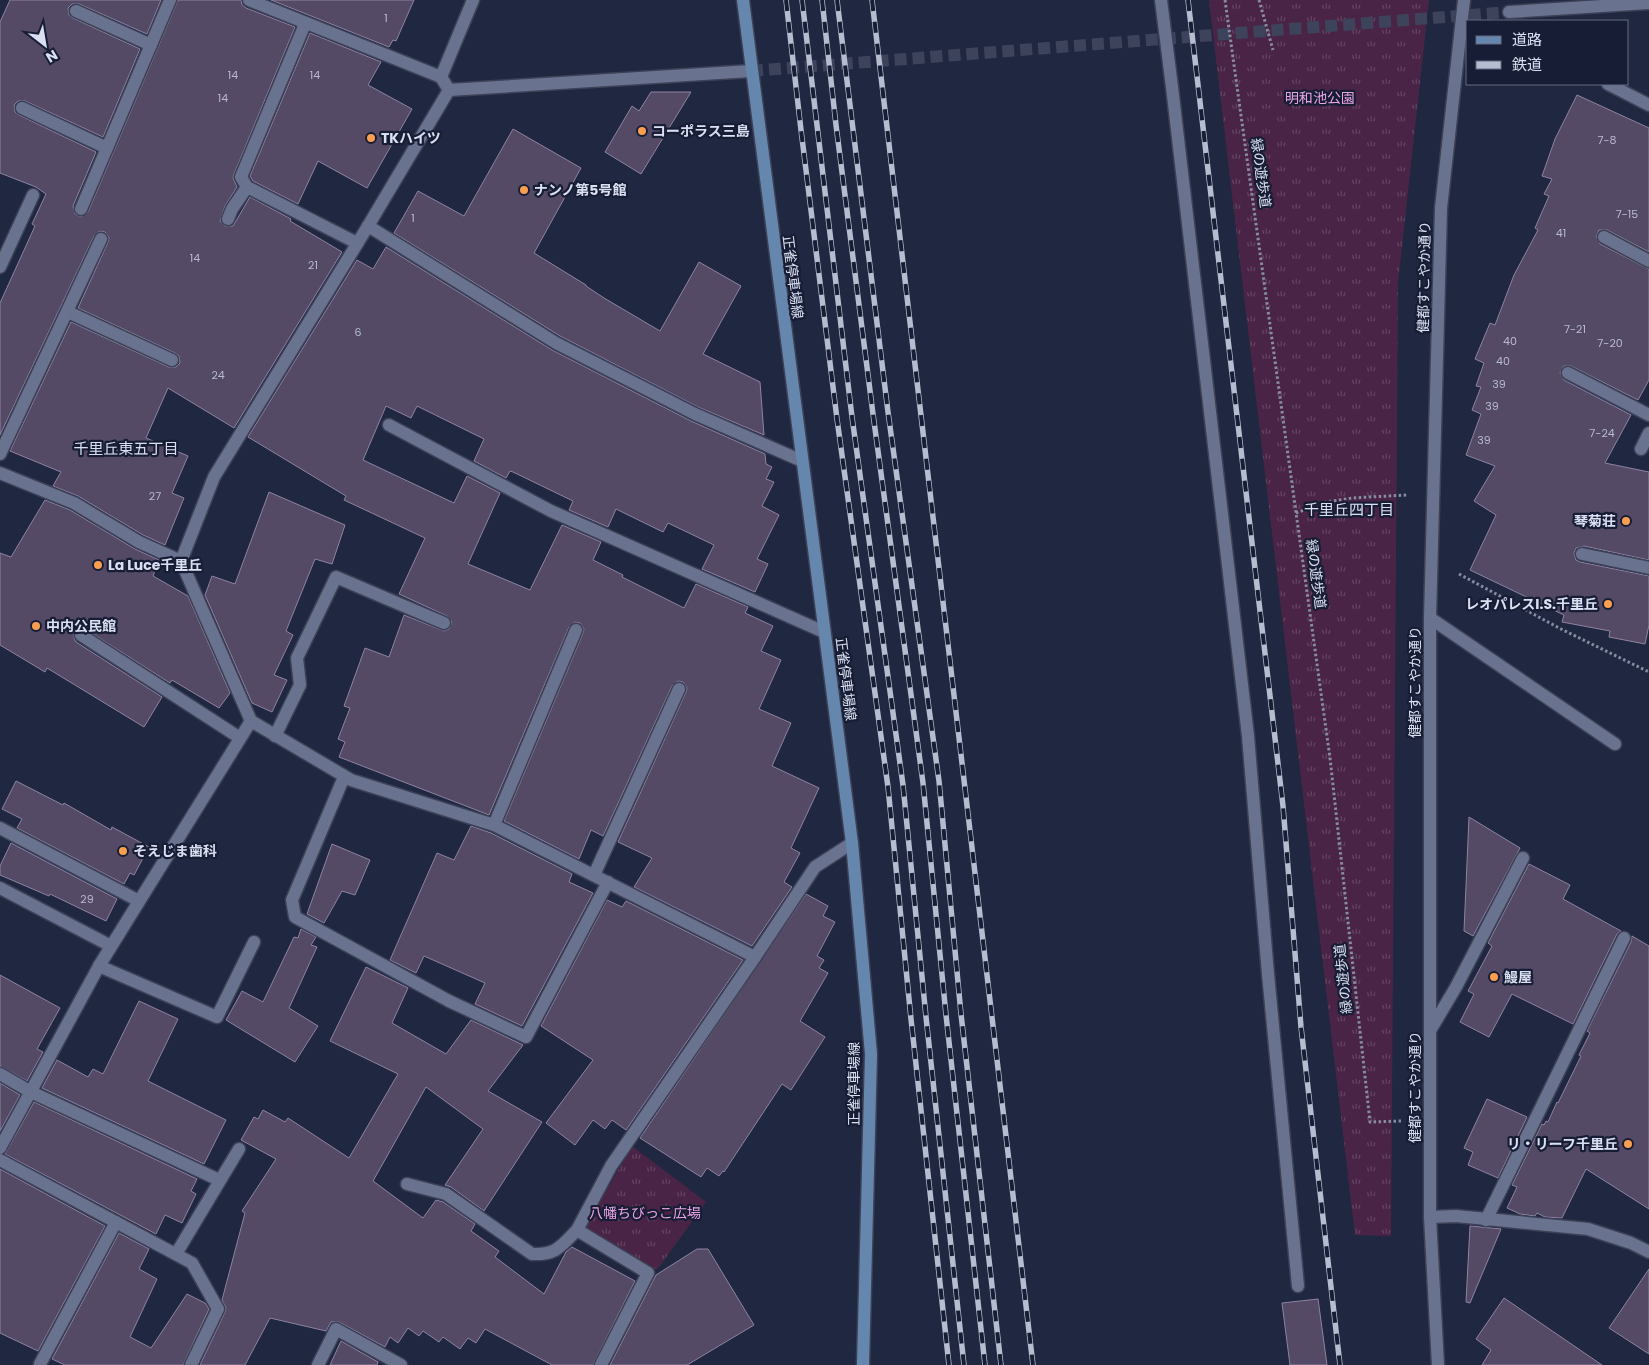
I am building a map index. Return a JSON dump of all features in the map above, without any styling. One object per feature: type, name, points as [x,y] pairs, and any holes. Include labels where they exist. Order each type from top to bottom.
[{"type":"main road","name":"正雀停車場線","points":[[743,0],[852,843],[871,1054],[863,1365]]},
{"type":"street","points":[[81,209],[170,0]]},
{"type":"street","points":[[249,0],[441,77],[448,90]]},
{"type":"street","points":[[441,77],[473,0]]},
{"type":"street","points":[[1160,0],[1172,87],[1248,736],[1268,974],[1298,1286]]},
{"type":"street","name":"健都すこやか通り","points":[[1438,1365],[1430,1217],[1430,618],[1441,208],[1464,0]]},
{"type":"street","points":[[1508,12],[1649,3]]},
{"type":"street","points":[[76,11],[151,45]]},
{"type":"street","points":[[305,24],[241,177],[247,187],[357,243]]},
{"type":"street","points":[[448,90],[751,71]]},
{"type":"street","points":[[1610,85],[1649,105]]},
{"type":"street","points":[[181,561],[214,477],[368,226],[448,90]]},
{"type":"street","points":[[22,108],[107,148]]},
{"type":"street","points":[[228,219],[232,209],[247,187]]},
{"type":"street","points":[[0,267],[33,195]]},
{"type":"street","points":[[368,226],[556,344],[694,414],[802,461]]},
{"type":"street","points":[[1604,237],[1649,261]]},
{"type":"street","points":[[0,454],[101,239]]},
{"type":"street","points":[[68,312],[172,360]]},
{"type":"street","points":[[1568,373],[1649,415]]},
{"type":"street","points":[[389,425],[551,512],[824,632]]},
{"type":"street","points":[[1641,449],[1649,433]]},
{"type":"street","points":[[0,473],[74,503],[139,542],[181,561],[251,721],[351,780],[494,825],[755,956]]},
{"type":"street","points":[[1582,554],[1649,568]]},
{"type":"street","points":[[275,736],[300,685],[297,658],[336,577],[444,623]]},
{"type":"street","points":[[1430,618],[1614,744]]},
{"type":"street","points":[[494,825],[576,630]]},
{"type":"street","points":[[81,634],[240,738]]},
{"type":"street","points":[[594,875],[679,689]]},
{"type":"street","points":[[0,1148],[98,966],[251,721]]},
{"type":"street","points":[[344,776],[292,900],[296,917],[449,1001],[526,1036],[608,882]]},
{"type":"street","points":[[0,828],[139,901]]},
{"type":"street","points":[[407,1184],[446,1194],[532,1254],[542,1254],[556,1250],[577,1230],[611,1166],[815,867],[852,843]]},
{"type":"street","points":[[1430,1029],[1456,987],[1523,858]]},
{"type":"street","points":[[0,888],[111,946]]},
{"type":"street","points":[[1486,1220],[1624,938]]},
{"type":"street","points":[[98,966],[217,1017],[254,942]]},
{"type":"street","points":[[0,1074],[30,1092],[219,1180]]},
{"type":"street","points":[[176,1254],[239,1149]]},
{"type":"street","points":[[0,1160],[192,1263],[218,1309],[191,1365]]},
{"type":"street","points":[[1430,1217],[1456,1216],[1588,1229],[1631,1242],[1649,1252]]},
{"type":"street","points":[[40,1364],[116,1222]]},
{"type":"street","points":[[577,1230],[648,1273],[601,1365]]},
{"type":"street","points":[[318,1365],[336,1329],[401,1365]]},
{"type":"path","name":"緑の遊歩道","points":[[1226,0],[1330,758],[1370,1122],[1401,1121]]},
{"type":"path","points":[[1258,0],[1273,50]]},
{"type":"path","points":[[1296,513],[1326,502],[1352,498],[1407,495]]},
{"type":"path","points":[[1460,574],[1546,621],[1649,672]]},
{"type":"green space","name":"明和池公園","points":[[1209,0],[1429,0],[1398,283],[1391,1236],[1355,1235]]},
{"type":"green space","name":"八幡ちびっこ広場","points":[[632,1146],[706,1202],[657,1270],[585,1228]]},
{"type":"building","points":[[10,0],[161,0],[147,34],[79,4],[72,4],[68,8],[69,15],[73,18],[140,49],[103,137],[25,101],[18,101],[14,105],[15,112],[19,115],[96,152],[73,206],[75,214],[81,217],[88,212],[178,0],[241,0],[242,5],[246,8],[295,27],[234,174],[233,178],[237,187],[225,206],[220,221],[225,226],[233,226],[250,197],[291,219],[290,221],[342,252],[234,428],[168,388],[146,438],[188,456],[172,493],[184,498],[165,545],[143,535],[78,496],[53,486],[61,472],[10,451],[71,322],[169,367],[176,367],[180,363],[179,356],[175,353],[78,308],[108,242],[109,238],[105,232],[100,231],[94,236],[0,435],[0,303],[35,226],[32,224],[46,194],[36,187],[0,173],[0,22]]},
{"type":"building","points":[[271,0],[414,0],[396,41],[393,40],[389,47]]},
{"type":"building","points":[[310,33],[381,62],[368,85],[412,109],[367,188],[318,161],[298,204],[253,181],[250,176]]},
{"type":"building","name":"コーポラス三島","points":[[651,92],[691,92],[641,174],[605,152],[632,106],[639,111]]},
{"type":"building","points":[[1577,95],[1649,128],[1649,252],[1607,230],[1599,230],[1596,237],[1600,244],[1649,269],[1649,380],[1638,400],[1571,366],[1564,366],[1560,373],[1564,380],[1631,415],[1605,463],[1649,472],[1649,560],[1584,546],[1576,548],[1574,553],[1576,560],[1580,562],[1649,576],[1649,625],[1645,644],[1609,637],[1610,631],[1562,622],[1564,615],[1470,570],[1496,515],[1474,501],[1495,466],[1466,455],[1481,414],[1472,410],[1481,387],[1476,386],[1484,363],[1475,359],[1490,323],[1495,325],[1514,275],[1538,230],[1535,228],[1549,196],[1544,194],[1552,179],[1542,176],[1555,139]]},
{"type":"building","points":[[513,129],[581,168],[534,253],[660,331],[699,262],[741,286],[703,354],[760,382],[764,435],[698,407],[560,336],[394,233],[418,191],[464,216]]},
{"type":"building","points":[[386,247],[552,350],[691,421],[765,454],[766,464],[772,467],[766,479],[774,482],[762,506],[779,515],[757,559],[768,564],[755,592],[702,569],[714,545],[668,523],[663,532],[616,509],[608,527],[569,510],[573,501],[513,472],[510,471],[506,478],[474,461],[484,439],[417,406],[411,418],[386,406],[363,460],[454,503],[467,476],[500,493],[468,564],[530,590],[562,525],[601,542],[593,560],[623,575],[622,577],[684,608],[696,584],[748,607],[745,613],[773,626],[761,651],[781,660],[759,709],[791,723],[772,766],[819,788],[791,848],[800,853],[784,882],[792,887],[752,946],[634,887],[652,858],[618,842],[686,692],[687,688],[683,682],[678,681],[672,686],[603,836],[591,830],[579,859],[504,821],[583,633],[584,629],[580,623],[575,622],[569,627],[489,815],[339,757],[345,742],[338,739],[350,708],[344,706],[365,648],[389,657],[404,615],[444,631],[449,629],[452,622],[447,616],[399,594],[425,538],[344,500],[346,496],[248,437],[357,260],[373,269]]},
{"type":"building","points":[[269,492],[345,525],[332,564],[315,559],[286,631],[293,635],[274,675],[287,680],[272,712],[252,703],[205,595],[212,576],[235,584]]},
{"type":"building","points":[[45,500],[70,510],[135,549],[159,560],[153,576],[188,596],[230,693],[219,708],[172,680],[170,683],[82,627],[74,631],[76,642],[162,697],[144,727],[47,668],[45,672],[0,645],[0,553],[11,557]]},
{"type":"building","points":[[16,781],[63,805],[64,803],[111,830],[112,827],[149,847],[134,875],[130,873],[124,884],[17,828],[22,819],[2,809]]},
{"type":"building","points":[[1469,817],[1520,848],[1473,936],[1464,931]]},
{"type":"building","points":[[471,826],[491,833],[572,874],[569,882],[593,893],[522,1026],[475,1004],[485,983],[424,956],[416,973],[390,960],[437,853],[454,860]]},
{"type":"building","points":[[11,843],[117,899],[106,921],[50,894],[49,896],[0,875],[0,866]]},
{"type":"building","points":[[332,844],[370,860],[355,895],[342,891],[324,923],[307,914]]},
{"type":"building","points":[[1529,864],[1570,885],[1563,899],[1621,931],[1617,934],[1573,1024],[1512,994],[1489,1037],[1460,1022],[1474,994],[1468,991],[1492,946],[1488,943]]},
{"type":"building","points":[[806,894],[828,906],[823,916],[835,922],[817,956],[824,960],[819,968],[828,973],[800,1021],[825,1037],[791,1090],[782,1084],[724,1172],[719,1176],[707,1168],[701,1177],[640,1138]]},
{"type":"building","points":[[607,900],[622,907],[626,901],[743,960],[626,1130],[612,1120],[605,1129],[593,1120],[575,1145],[546,1123],[593,1060],[541,1026]]},
{"type":"building","points":[[301,929],[316,937],[311,945],[317,947],[289,1008],[318,1026],[295,1062],[226,1020],[242,991],[263,1002],[294,937],[298,938]]},
{"type":"building","points":[[1632,936],[1649,946],[1649,1209],[1586,1169],[1562,1218],[1545,1217],[1537,1213],[1535,1216],[1520,1214],[1507,1208],[1517,1187],[1512,1185],[1542,1124],[1544,1125],[1546,1121],[1548,1122],[1581,1056],[1579,1055],[1590,1033],[1587,1031],[1631,942]]},
{"type":"building","points":[[366,967],[408,988],[392,1023],[446,1054],[471,1020],[523,1045],[488,1091],[542,1122],[484,1211],[451,1187],[445,1185],[483,1129],[426,1087],[373,1181],[423,1218],[436,1200],[443,1202],[475,1224],[471,1231],[499,1251],[495,1257],[544,1294],[566,1252],[572,1247],[635,1281],[593,1365],[552,1365],[485,1329],[476,1343],[468,1338],[460,1349],[443,1337],[439,1342],[423,1331],[419,1336],[408,1328],[398,1343],[390,1337],[385,1347],[339,1322],[331,1322],[326,1331],[270,1318],[245,1365],[200,1365],[225,1312],[226,1308],[222,1300],[245,1213],[242,1211],[276,1159],[241,1140],[254,1117],[258,1119],[263,1110],[285,1122],[288,1118],[349,1158],[398,1074],[330,1041]]},
{"type":"building","points":[[0,975],[60,1008],[37,1049],[43,1052],[27,1081],[0,1066]]},
{"type":"building","points":[[139,1001],[178,1019],[148,1081],[226,1120],[204,1164],[42,1088],[57,1060],[88,1077],[93,1069],[103,1074]]},
{"type":"building","points":[[0,1083],[20,1095],[0,1131]]},
{"type":"building","points":[[1487,1099],[1527,1117],[1498,1178],[1468,1165],[1473,1152],[1464,1148]]},
{"type":"building","points":[[34,1102],[197,1179],[191,1191],[196,1194],[182,1223],[165,1215],[156,1234],[5,1154]]},
{"type":"building","points":[[0,1169],[105,1226],[38,1351],[0,1333]]},
{"type":"building","points":[[1470,1226],[1501,1229],[1470,1303],[1466,1302]]},
{"type":"building","points":[[119,1233],[149,1249],[139,1269],[157,1279],[130,1337],[151,1348],[187,1294],[205,1303],[209,1309],[183,1365],[65,1365],[52,1359]]},
{"type":"building","points":[[697,1249],[708,1249],[754,1325],[687,1365],[610,1365],[656,1275]]},
{"type":"building","points":[[1649,1269],[1649,1354],[1609,1328]]},
{"type":"building","points":[[1504,1298],[1602,1365],[1482,1365],[1491,1350],[1476,1339]]},
{"type":"building","points":[[1318,1299],[1327,1365],[1290,1365],[1282,1303]]},
{"type":"building","points":[[341,1341],[378,1362],[377,1365],[330,1365]]},
{"type":"tunnel","points":[[751,71],[1509,12]]},
{"type":"railway","points":[[786,0],[837,419],[888,787],[949,1365]]},
{"type":"railway","points":[[802,0],[852,417],[903,785],[964,1365]]},
{"type":"railway","points":[[822,0],[873,414],[923,783],[946,1015],[985,1365]]},
{"type":"railway","points":[[837,0],[888,412],[939,781],[961,1014],[1001,1365]]},
{"type":"railway","points":[[872,0],[1033,1365]]},
{"type":"railway","points":[[1188,0],[1283,806],[1301,1027],[1340,1365]]},
{"type":"place","name":"コーポラス三島","points":[[642,131]]},
{"type":"place","name":"TKハイツ","points":[[371,138]]},
{"type":"place","name":"ナンノ第5号館","points":[[524,190]]},
{"type":"place","name":"琴菊荘","points":[[1626,521]]},
{"type":"place","name":"La Luce千里丘","points":[[98,565]]},
{"type":"place","name":"レオパレスI.S.千里丘","points":[[1608,604]]},
{"type":"place","name":"中内公民館","points":[[36,626]]},
{"type":"place","name":"そえじま歯科","points":[[123,851]]},
{"type":"place","name":"鰻屋","points":[[1494,977]]},
{"type":"place","name":"リ・リーフ千里丘","points":[[1628,1144]]},
{"type":"district","name":"千里丘東五丁目","points":[[126,448]]},
{"type":"district","name":"千里丘四丁目","points":[[1349,509]]}]
